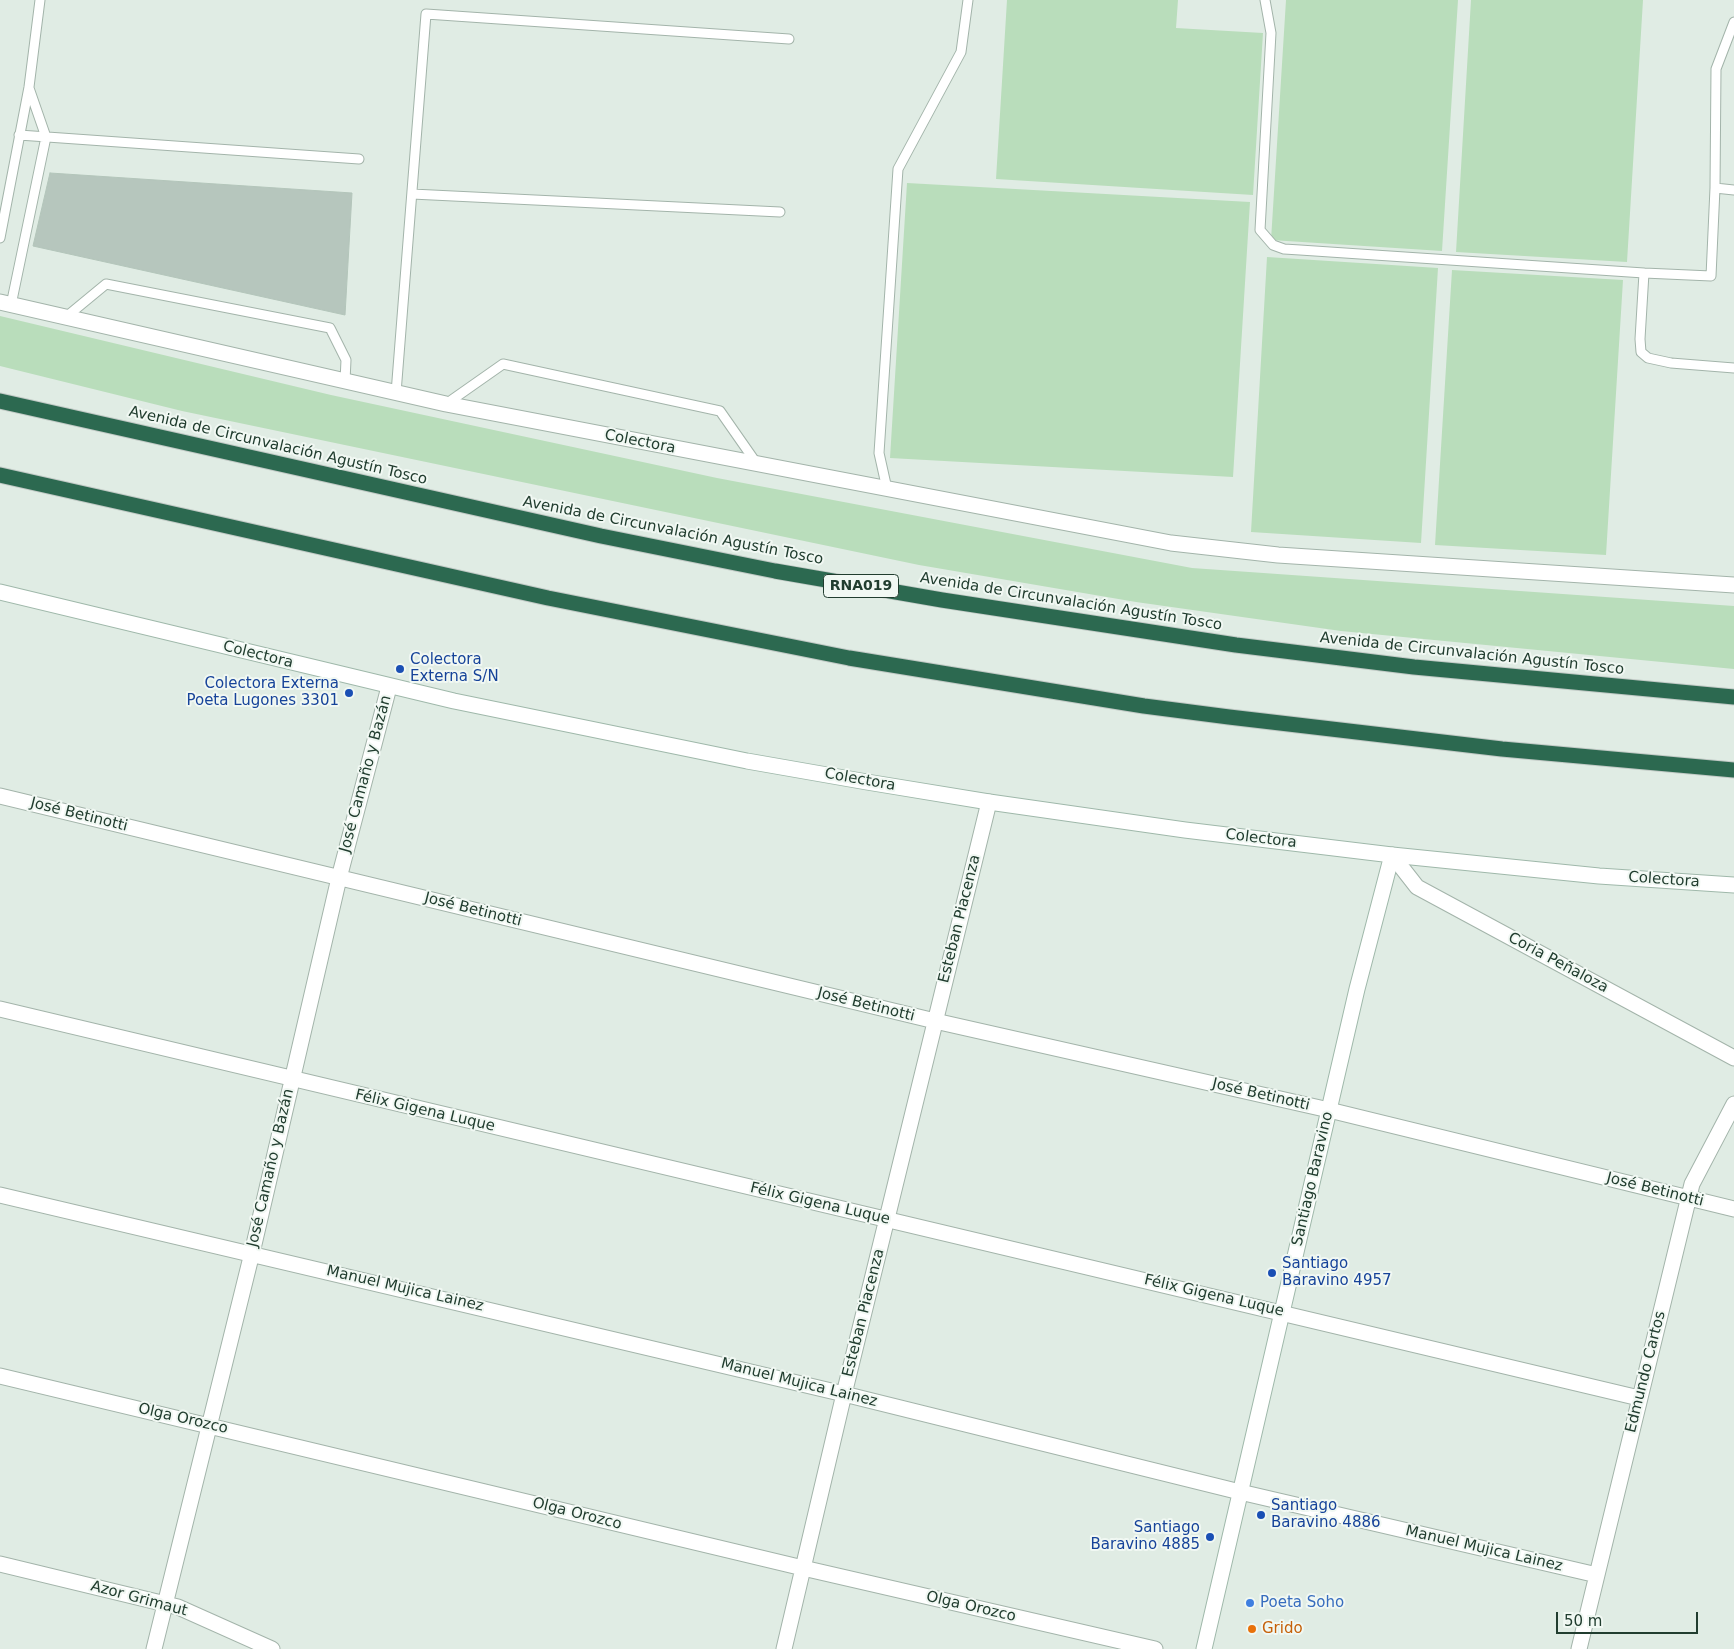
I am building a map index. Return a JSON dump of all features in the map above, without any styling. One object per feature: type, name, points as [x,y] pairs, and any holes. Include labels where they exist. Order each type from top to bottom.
[{"type":"highway","name":"Avenida de Circunvalación Agustín Tosco","points":[[0,401],[592,534],[697,556],[942,600],[1227,643],[1414,667],[1734,697]]},
{"type":"highway","points":[[0,475],[576,604],[868,661],[1125,703],[1239,718],[1502,749],[1734,770]]},
{"type":"street","name":"Colectora","points":[[5,304],[446,404],[1115,533],[1226,550],[1734,585]]},
{"type":"street","name":"Colectora","points":[[0,592],[389,687],[747,761],[989,802],[1392,855],[1599,876],[1734,885]]},
{"type":"street","name":"José Camaño y Bazán","points":[[154,1649],[208,1424],[252,1253],[339,878],[389,687]]},
{"type":"street","name":"José Betinotti","points":[[0,796],[934,1021],[1329,1110],[1734,1209]]},
{"type":"street","name":"Esteban Piacenza","points":[[784,1649],[934,1021],[989,802]]},
{"type":"street","name":"Coria Peñaloza","points":[[1392,855],[1417,888],[1734,1058]]},
{"type":"street","name":"Santiago Baravino","points":[[1204,1649],[1357,989],[1392,855]]},
{"type":"street","name":"Félix Gigena Luque","points":[[0,1010],[1639,1398]]},
{"type":"street","name":"Edmundo Cartos","points":[[1579,1649],[1688,1198],[1698,1170],[1734,1104]]},
{"type":"street","name":"Manuel Mujica Lainez","points":[[0,1195],[252,1253],[844,1394],[1240,1492],[1596,1575]]},
{"type":"street","name":"Olga Orozco","points":[[0,1376],[208,1424],[803,1568],[1155,1649]]},
{"type":"street","name":"Azor Grimaut","points":[[0,1564],[165,1603],[190,1612],[272,1649]]},
{"type":"lane","points":[[0,238],[18,135],[29,88],[40,0]]},
{"type":"lane","points":[[887,489],[879,453],[898,169],[961,52],[968,0]]},
{"type":"lane","points":[[1265,0],[1271,33],[1260,230],[1273,245],[1284,249],[1644,273],[1711,276],[1716,69],[1734,22]]},
{"type":"lane","points":[[396,393],[426,14],[789,39]]},
{"type":"lane","points":[[5,304],[46,137],[29,88]]},
{"type":"lane","points":[[18,135],[359,159]]},
{"type":"lane","points":[[1714,188],[1734,190]]},
{"type":"lane","points":[[412,194],[780,212]]},
{"type":"lane","points":[[1644,273],[1641,352],[1648,358],[1671,363],[1734,368]]},
{"type":"lane","points":[[66,317],[106,284],[330,328],[346,360],[345,381]]},
{"type":"lane","points":[[446,404],[503,364],[720,411],[758,464]]},
{"type":"green space","points":[[1007,0],[1178,0],[1176,28],[1263,33],[1253,195],[996,179]]},
{"type":"green space","points":[[1286,0],[1458,0],[1442,251],[1271,240]]},
{"type":"green space","points":[[1471,0],[1643,0],[1627,262],[1456,252]]},
{"type":"green space","points":[[907,183],[1250,202],[1233,477],[890,458]]},
{"type":"green space","points":[[1267,257],[1438,268],[1421,543],[1251,532]]},
{"type":"green space","points":[[1452,270],[1623,280],[1606,555],[1435,545]]},
{"type":"green space","points":[[0,316],[331,395],[717,478],[1192,568],[1734,606],[1734,669],[1341,631],[1136,602],[919,565],[182,411],[0,366]]},
{"type":"building","points":[[50,173],[352,193],[345,315],[33,246]]},
{"type":"place","name":"Colectora Externa S/N","points":[[400,669]]},
{"type":"place","name":"Colectora Externa Poeta Lugones 3301","points":[[349,693]]},
{"type":"place","name":"Santiago Baravino 4957","points":[[1272,1273]]},
{"type":"place","name":"Santiago Baravino 4886","points":[[1261,1515]]},
{"type":"place","name":"Santiago Baravino 4885","points":[[1210,1537]]},
{"type":"place","name":"Poeta Soho","points":[[1250,1603]]},
{"type":"place","name":"Grido","points":[[1252,1629]]}]
